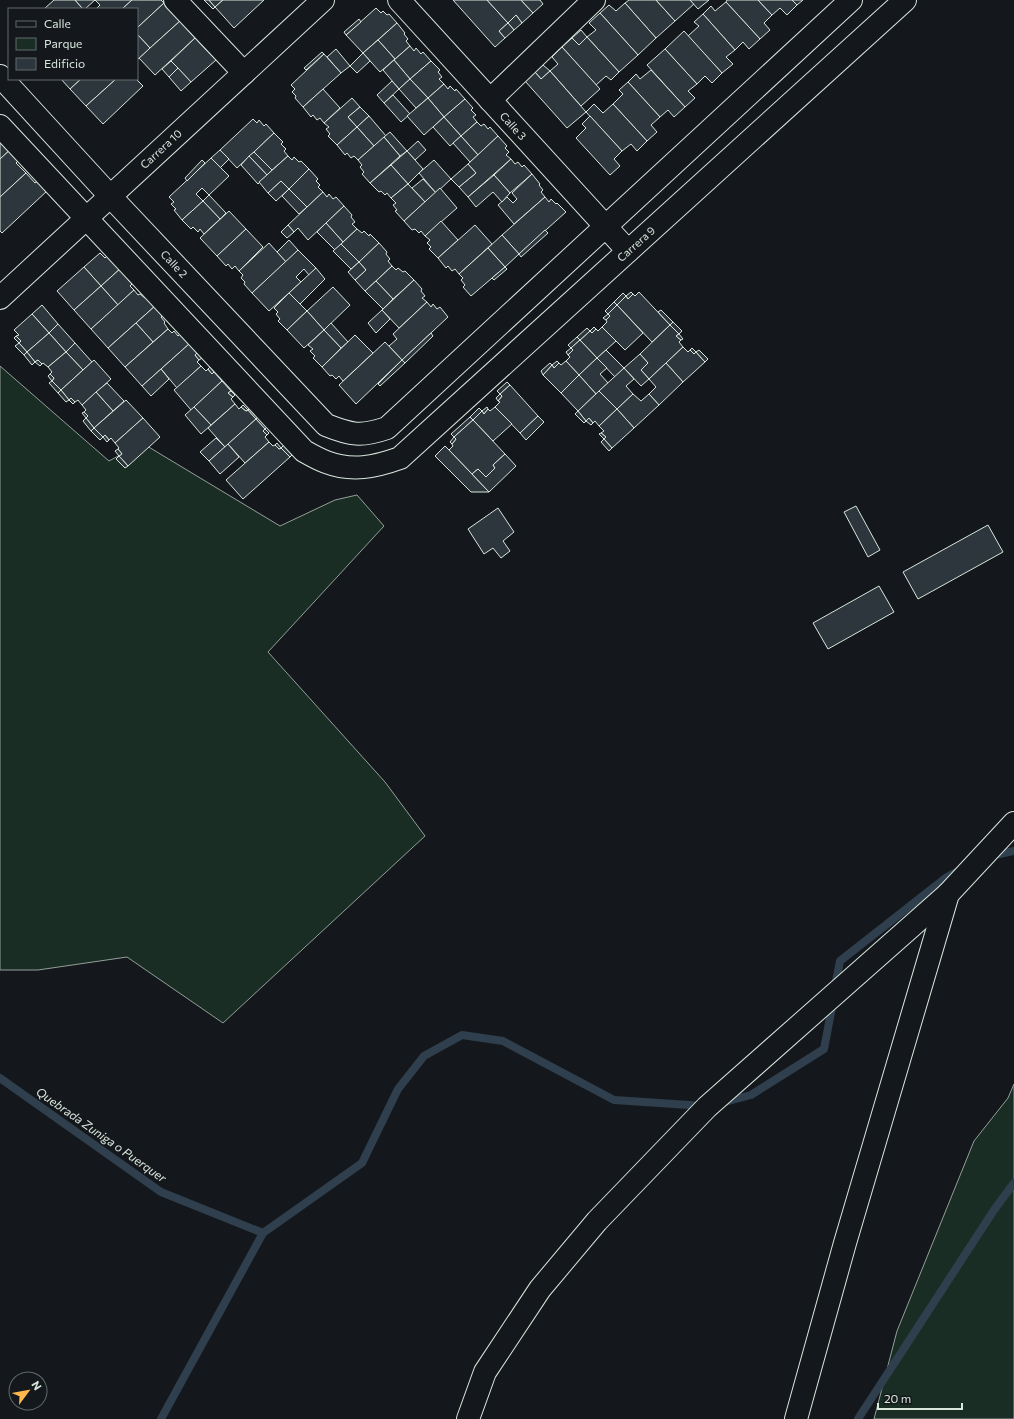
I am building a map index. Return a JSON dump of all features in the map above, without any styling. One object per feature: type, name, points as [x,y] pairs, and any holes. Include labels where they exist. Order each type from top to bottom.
[{"type":"street","points":[[175,0],[244,73]]},
{"type":"street","name":"Carrera 10","points":[[0,298],[323,0]]},
{"type":"street","name":"Calle 3","points":[[399,0],[628,251]]},
{"type":"street","points":[[490,100],[594,0]]},
{"type":"street","points":[[0,126],[304,451],[333,465],[357,468],[359,434],[387,428],[851,0]]},
{"type":"street","name":"Carrera 9","points":[[357,468],[378,466],[400,458],[628,251],[896,3]]},
{"type":"street","name":"Calle 2","points":[[0,76],[110,196],[326,425],[345,433],[359,434]]},
{"type":"street","points":[[468,1419],[485,1372],[540,1289],[597,1221],[707,1107],[948,894],[1014,823]]},
{"type":"street","points":[[796,1419],[845,1243],[948,894]]},
{"type":"green space","points":[[0,366],[109,461],[142,443],[280,526],[335,500],[357,495],[384,526],[268,652],[385,782],[425,836],[223,1023],[127,957],[38,970],[0,970]]},
{"type":"green space","points":[[1014,1084],[1014,1419],[874,1419],[897,1331],[974,1141],[1008,1098]]},
{"type":"building","points":[[54,0],[75,0],[82,8],[45,8]]},
{"type":"building","points":[[75,0],[95,0],[86,8],[82,8]]},
{"type":"building","points":[[95,0],[132,0],[123,8],[97,8],[100,5]]},
{"type":"building","points":[[132,0],[161,0],[164,3],[138,27],[138,8],[123,8]]},
{"type":"building","points":[[204,0],[209,0],[215,7],[213,9]]},
{"type":"building","points":[[209,0],[223,0],[215,7]]},
{"type":"building","points":[[223,0],[264,0],[234,28],[215,7]]},
{"type":"building","points":[[453,0],[487,0],[508,23],[499,31],[505,38],[495,47]]},
{"type":"building","points":[[487,0],[521,0],[533,13],[522,23],[516,15],[508,23]]},
{"type":"building","points":[[521,0],[540,0],[543,4],[533,13]]},
{"type":"building","points":[[629,0],[656,0],[675,21],[656,38],[625,3]]},
{"type":"building","points":[[656,0],[690,0],[694,4],[675,21]]},
{"type":"building","points":[[690,0],[709,0],[698,9]]},
{"type":"building","points":[[727,0],[758,0],[772,15],[764,23],[770,30],[760,39],[726,2]]},
{"type":"building","points":[[758,0],[792,0],[797,5],[787,15],[780,8],[772,15]]},
{"type":"building","points":[[792,0],[803,0],[797,5]]},
{"type":"building","points":[[726,2],[760,39],[749,49],[743,42],[735,50],[703,14],[711,6],[715,11]]},
{"type":"building","points":[[164,3],[180,21],[150,48],[138,35],[138,27]]},
{"type":"building","points":[[625,3],[656,38],[638,55],[600,13],[609,5],[616,11]]},
{"type":"building","points":[[376,8],[381,13],[383,11],[387,15],[389,14],[397,23],[363,53],[346,35]]},
{"type":"building","points":[[600,13],[638,55],[619,72],[587,37],[596,30],[589,23]]},
{"type":"building","points":[[703,14],[735,50],[726,57],[733,64],[722,73],[688,36],[699,26],[694,22]]},
{"type":"building","points":[[516,15],[522,23],[514,30],[508,23]]},
{"type":"building","points":[[359,19],[361,22],[346,35],[344,32]]},
{"type":"building","points":[[180,21],[195,38],[155,75],[139,58]]},
{"type":"building","points":[[397,23],[405,33],[404,34],[408,39],[406,41],[410,46],[395,59],[378,40]]},
{"type":"building","points":[[508,23],[514,30],[505,38],[499,31]]},
{"type":"building","points":[[581,30],[587,37],[579,45],[572,38]]},
{"type":"building","points":[[684,31],[722,73],[712,83],[705,76],[697,84],[665,49]]},
{"type":"building","points":[[138,35],[150,48],[138,59]]},
{"type":"building","points":[[587,37],[619,72],[611,80],[606,76],[596,85],[562,47],[572,38],[579,45]]},
{"type":"building","points":[[195,38],[216,60],[191,82],[171,61]]},
{"type":"building","points":[[378,40],[395,59],[380,72],[363,53]]},
{"type":"building","points":[[410,46],[414,51],[416,48],[421,54],[423,52],[431,61],[410,79],[394,60]]},
{"type":"building","points":[[562,47],[600,89],[581,106],[550,71],[558,64],[552,57]]},
{"type":"building","points":[[336,49],[350,66],[341,73],[327,57]]},
{"type":"building","points":[[665,49],[697,84],[688,91],[695,98],[685,107],[647,65]]},
{"type":"building","points":[[322,52],[324,54],[306,70],[304,68]]},
{"type":"building","points":[[363,53],[370,61],[357,73],[350,66]]},
{"type":"building","points":[[324,54],[341,73],[303,107],[295,98],[296,96],[292,92],[295,89],[291,85]]},
{"type":"building","points":[[394,60],[410,79],[399,89],[383,70]]},
{"type":"building","points":[[171,61],[178,68],[169,77],[162,69]]},
{"type":"building","points":[[431,61],[440,70],[438,72],[442,77],[439,79],[444,84],[428,98],[410,79]]},
{"type":"building","points":[[543,65],[550,71],[541,79],[535,72]]},
{"type":"building","points":[[178,68],[191,82],[181,91],[169,77]]},
{"type":"building","points":[[651,70],[685,107],[674,117],[668,110],[660,117],[628,82],[636,74],[640,79]]},
{"type":"building","points":[[550,71],[586,112],[567,128],[525,81],[535,72],[541,79]]},
{"type":"building","points":[[410,79],[428,98],[416,108],[399,89]]},
{"type":"building","points":[[62,80],[80,80],[70,89]]},
{"type":"building","points":[[80,80],[115,80],[86,106],[70,89]]},
{"type":"building","points":[[115,80],[137,80],[143,86],[103,124],[86,106]]},
{"type":"building","points":[[392,81],[399,89],[384,103],[377,95]]},
{"type":"building","points":[[628,82],[660,117],[651,125],[657,132],[647,141],[613,104],[623,94],[619,90]]},
{"type":"building","points":[[444,84],[448,89],[450,86],[455,91],[456,89],[465,99],[444,117],[428,98]]},
{"type":"building","points":[[323,89],[340,108],[324,123],[320,118],[317,120],[313,115],[311,117],[303,107]]},
{"type":"building","points":[[393,95],[410,114],[401,122],[384,103]]},
{"type":"building","points":[[352,98],[360,107],[348,117],[357,127],[337,145],[328,136],[330,134],[326,129],[329,127],[324,123]]},
{"type":"building","points":[[428,98],[444,117],[424,135],[407,116]]},
{"type":"building","points":[[465,99],[473,108],[471,110],[476,115],[473,117],[477,122],[461,136],[444,117]]},
{"type":"building","points":[[594,104],[603,113],[613,104],[647,141],[637,151],[631,144],[622,151],[586,112]]},
{"type":"building","points":[[360,107],[369,116],[357,127],[348,117]]},
{"type":"building","points":[[369,116],[386,136],[374,146],[357,127]]},
{"type":"building","points":[[590,116],[622,151],[614,159],[620,166],[610,175],[576,138],[586,128],[582,124]]},
{"type":"building","points":[[444,117],[461,136],[450,146],[433,127]]},
{"type":"building","points":[[253,119],[257,123],[259,120],[264,126],[266,124],[274,133],[237,168],[220,150]]},
{"type":"building","points":[[477,122],[481,126],[484,124],[488,129],[490,127],[498,136],[478,155],[461,136]]},
{"type":"building","points":[[357,127],[374,146],[358,160],[354,156],[351,158],[347,153],[345,155],[337,145]]},
{"type":"building","points":[[390,132],[407,151],[400,156],[384,137]]},
{"type":"building","points":[[274,133],[283,142],[281,144],[286,149],[284,151],[288,156],[272,170],[254,152]]},
{"type":"building","points":[[461,136],[478,155],[470,162],[453,143]]},
{"type":"building","points":[[498,136],[507,146],[505,148],[509,152],[506,155],[511,159],[468,197],[459,187],[476,173],[468,164]]},
{"type":"building","points":[[384,137],[400,156],[370,183],[362,174],[364,172],[360,167],[362,165],[358,160]]},
{"type":"building","points":[[0,140],[11,149],[0,159]]},
{"type":"building","points":[[418,141],[426,150],[415,160],[407,151]]},
{"type":"building","points":[[11,149],[20,159],[16,163],[26,173],[0,197],[0,159]]},
{"type":"building","points":[[220,150],[229,159],[220,168],[211,158]]},
{"type":"building","points":[[407,151],[423,169],[408,184],[391,165]]},
{"type":"building","points":[[254,152],[272,170],[267,175],[249,156]]},
{"type":"building","points":[[249,156],[267,175],[258,184],[241,165]]},
{"type":"building","points":[[288,156],[292,160],[294,157],[299,162],[301,161],[309,169],[289,189],[281,181],[268,193],[259,182]]},
{"type":"building","points":[[211,158],[229,176],[209,195],[202,188],[196,194],[203,201],[182,220],[174,210],[176,209],[171,204],[174,202],[169,197]]},
{"type":"building","points":[[511,159],[515,164],[518,162],[522,167],[524,165],[532,174],[510,193],[494,175]]},
{"type":"building","points":[[202,160],[205,163],[187,181],[185,178]]},
{"type":"building","points":[[434,160],[451,179],[436,193],[419,173]]},
{"type":"building","points":[[468,164],[476,173],[459,187],[451,179]]},
{"type":"building","points":[[391,165],[408,184],[391,198],[387,193],[385,195],[381,191],[379,192],[370,183]]},
{"type":"building","points":[[309,169],[318,179],[316,181],[320,185],[318,187],[323,192],[307,207],[289,189]]},
{"type":"building","points":[[26,173],[35,183],[39,180],[48,190],[2,233],[0,231],[0,197]]},
{"type":"building","points":[[532,174],[540,184],[539,185],[543,190],[541,192],[545,197],[514,224],[498,205],[507,197],[513,203],[517,199],[512,193]]},
{"type":"building","points":[[494,175],[510,193],[502,202],[493,192],[476,207],[468,197]]},
{"type":"building","points":[[423,179],[436,193],[425,202],[412,188]]},
{"type":"building","points":[[281,181],[289,189],[276,201],[268,193]]},
{"type":"building","points":[[408,184],[425,202],[404,221],[395,211],[397,210],[393,205],[396,203],[391,198]]},
{"type":"building","points":[[440,188],[457,208],[425,236],[421,231],[419,233],[415,229],[412,230],[404,221]]},
{"type":"building","points":[[289,189],[307,207],[299,214],[282,196]]},
{"type":"building","points":[[323,192],[327,197],[329,194],[333,199],[336,197],[344,206],[308,240],[298,228],[294,232],[288,225]]},
{"type":"building","points":[[209,195],[226,213],[220,219],[203,201]]},
{"type":"building","points":[[545,197],[549,202],[551,199],[556,204],[557,203],[566,212],[519,254],[502,235]]},
{"type":"building","points":[[203,201],[220,219],[204,234],[200,229],[198,232],[193,227],[191,229],[182,220]]},
{"type":"building","points":[[344,206],[352,215],[351,217],[355,222],[352,224],[357,229],[343,242],[326,223]]},
{"type":"building","points":[[229,211],[246,229],[217,256],[200,238]]},
{"type":"building","points":[[441,221],[458,240],[438,258],[429,249],[431,247],[427,243],[430,240],[425,236]]},
{"type":"building","points":[[326,223],[343,242],[335,250],[317,232]]},
{"type":"building","points":[[288,225],[294,232],[287,238],[281,232]]},
{"type":"building","points":[[475,225],[492,244],[459,274],[455,269],[452,271],[448,266],[446,268],[438,258]]},
{"type":"building","points":[[246,229],[263,247],[239,271],[235,266],[232,269],[228,264],[226,266],[217,256]]},
{"type":"building","points":[[357,229],[362,233],[364,231],[369,236],[370,234],[379,243],[359,262],[341,244]]},
{"type":"building","points":[[545,230],[548,233],[521,257],[519,254]]},
{"type":"building","points":[[502,235],[519,254],[505,267],[488,248]]},
{"type":"building","points":[[289,240],[298,250],[286,262],[277,252]]},
{"type":"building","points":[[269,243],[286,262],[252,293],[244,284],[245,282],[241,278],[243,275],[239,271]]},
{"type":"building","points":[[379,243],[387,252],[386,254],[390,259],[388,261],[392,266],[365,291],[355,280],[366,270],[359,262]]},
{"type":"building","points":[[341,244],[359,262],[351,269],[333,251]]},
{"type":"building","points":[[488,248],[505,267],[471,296],[463,287],[465,285],[461,280],[463,278],[459,274]]},
{"type":"building","points":[[298,250],[316,268],[309,275],[304,269],[296,277],[301,282],[269,311],[252,293]]},
{"type":"building","points":[[100,253],[105,258],[107,256],[111,261],[113,258],[121,268],[101,286],[84,267]]},
{"type":"building","points":[[359,262],[366,270],[355,280],[348,272]]},
{"type":"building","points":[[392,266],[396,270],[398,268],[403,272],[405,271],[414,280],[393,299],[376,281]]},
{"type":"building","points":[[84,267],[101,286],[74,310],[57,291]]},
{"type":"building","points":[[505,267],[507,269],[494,280],[492,278]]},
{"type":"building","points":[[121,268],[130,277],[128,280],[132,284],[130,286],[134,290],[118,305],[101,286]]},
{"type":"building","points":[[316,268],[325,279],[300,304],[289,293]]},
{"type":"building","points":[[414,280],[422,289],[421,291],[425,296],[422,298],[427,302],[399,328],[382,310]]},
{"type":"building","points":[[376,281],[393,299],[383,309],[365,291]]},
{"type":"building","points":[[101,286],[118,305],[91,329],[74,310]]},
{"type":"building","points":[[333,287],[350,305],[324,330],[307,311]]},
{"type":"building","points":[[134,290],[138,295],[140,294],[145,298],[147,296],[155,306],[108,348],[91,329]]},
{"type":"building","points":[[631,292],[633,294],[628,299],[626,296]]},
{"type":"building","points":[[639,292],[670,325],[652,342],[617,305],[626,296],[628,299],[633,294],[635,296]]},
{"type":"building","points":[[289,293],[307,311],[287,330],[278,321],[280,319],[276,314],[278,312],[274,308]]},
{"type":"building","points":[[623,293],[626,296],[617,305],[614,302]]},
{"type":"building","points":[[427,302],[431,307],[433,304],[437,309],[440,307],[448,317],[402,360],[389,346],[397,339],[393,334]]},
{"type":"building","points":[[614,302],[617,305],[608,314],[605,311]]},
{"type":"building","points":[[42,305],[58,324],[49,333],[32,314]]},
{"type":"building","points":[[617,305],[643,333],[625,350],[602,327],[610,316],[608,314]]},
{"type":"building","points":[[155,306],[164,315],[161,317],[168,329],[153,342],[136,323]]},
{"type":"building","points":[[382,310],[390,319],[376,333],[368,323]]},
{"type":"building","points":[[661,310],[673,322],[670,325],[658,312]]},
{"type":"building","points":[[307,311],[324,330],[304,348],[287,330]]},
{"type":"building","points":[[32,314],[49,333],[27,352],[19,343],[21,341],[16,336],[19,335],[14,330]]},
{"type":"building","points":[[608,314],[610,316],[606,320],[603,318]]},
{"type":"building","points":[[673,322],[682,331],[679,334],[670,325]]},
{"type":"building","points":[[136,323],[153,342],[125,367],[108,348]]},
{"type":"building","points":[[331,323],[348,342],[341,348],[324,330]]},
{"type":"building","points":[[58,324],[75,343],[66,352],[49,333]]},
{"type":"building","points":[[670,325],[679,334],[676,336],[681,340],[679,342],[683,347],[649,379],[641,370],[648,363],[640,354]]},
{"type":"building","points":[[594,327],[596,329],[592,333],[590,331]]},
{"type":"building","points":[[602,327],[616,341],[597,358],[580,340],[590,331],[592,333],[596,329],[598,331]]},
{"type":"building","points":[[587,328],[590,331],[580,340],[577,337]]},
{"type":"building","points":[[168,329],[172,333],[174,331],[178,336],[180,334],[189,344],[142,386],[125,367]]},
{"type":"building","points":[[324,330],[341,348],[322,367],[313,358],[315,356],[310,351],[313,349],[308,345]]},
{"type":"building","points":[[49,333],[66,352],[48,367],[38,360],[35,362],[27,352]]},
{"type":"building","points":[[431,333],[433,336],[405,363],[402,360]]},
{"type":"building","points":[[679,334],[683,339],[681,340],[676,336]]},
{"type":"building","points":[[355,335],[373,353],[343,381],[339,376],[336,379],[332,375],[330,376],[322,367]]},
{"type":"building","points":[[16,336],[21,341],[19,343],[14,338]]},
{"type":"building","points":[[577,337],[580,340],[571,348],[568,345]]},
{"type":"building","points":[[580,340],[597,358],[579,375],[566,361],[570,357],[568,355],[573,350],[571,348]]},
{"type":"building","points":[[385,342],[402,360],[356,404],[339,385]]},
{"type":"building","points":[[19,343],[27,352],[24,355],[15,346]]},
{"type":"building","points":[[75,343],[92,362],[83,370],[66,352]]},
{"type":"building","points":[[189,344],[197,353],[195,355],[199,360],[197,362],[201,366],[177,388],[161,369]]},
{"type":"building","points":[[683,347],[688,352],[690,350],[694,354],[696,352],[705,362],[683,382],[666,363]]},
{"type":"building","points":[[571,348],[573,350],[568,355],[566,352]]},
{"type":"building","points":[[692,348],[696,352],[694,354],[690,350]]},
{"type":"building","points":[[606,350],[624,368],[615,377],[597,358]]},
{"type":"building","points":[[699,350],[708,359],[705,362],[696,352]]},
{"type":"building","points":[[27,352],[35,362],[32,365],[24,355]]},
{"type":"building","points":[[66,352],[83,370],[61,390],[52,381],[54,378],[50,374],[52,372],[48,367]]},
{"type":"building","points":[[197,353],[202,358],[199,360],[195,355]]},
{"type":"building","points":[[640,354],[648,363],[641,370],[649,379],[641,386],[624,368]]},
{"type":"building","points":[[597,358],[607,368],[600,374],[608,383],[596,394],[579,375]]},
{"type":"building","points":[[38,360],[42,364],[40,366],[35,362]]},
{"type":"building","points":[[94,360],[111,379],[82,405],[78,400],[75,402],[71,398],[69,400],[61,390]]},
{"type":"building","points":[[402,360],[405,363],[380,386],[378,384]]},
{"type":"building","points":[[557,361],[559,363],[554,368],[552,365]]},
{"type":"building","points":[[566,361],[579,375],[561,393],[543,375],[552,365],[554,368],[559,363],[561,365]]},
{"type":"building","points":[[550,363],[552,365],[543,375],[541,371]]},
{"type":"building","points":[[666,363],[683,382],[659,405],[649,394],[656,387],[649,379]]},
{"type":"building","points":[[201,366],[206,371],[208,369],[212,374],[214,372],[222,381],[191,410],[174,390]]},
{"type":"building","points":[[210,367],[214,372],[212,374],[208,369]]},
{"type":"building","points":[[624,368],[634,379],[626,386],[633,394],[617,409],[599,391]]},
{"type":"building","points":[[161,369],[169,379],[151,396],[142,386]]},
{"type":"building","points":[[50,374],[54,378],[52,381],[48,376]]},
{"type":"building","points":[[579,375],[596,394],[578,411],[561,393]]},
{"type":"building","points":[[52,381],[61,390],[58,393],[49,383]]},
{"type":"building","points":[[222,381],[231,391],[228,393],[233,397],[231,399],[235,404],[211,425],[194,407]]},
{"type":"building","points":[[507,382],[510,385],[500,394],[497,391]]},
{"type":"building","points":[[107,383],[124,401],[113,411],[96,392]]},
{"type":"building","points":[[510,385],[538,416],[520,433],[495,407],[500,402],[498,401],[502,396],[500,394]]},
{"type":"building","points":[[61,390],[69,400],[66,402],[58,393]]},
{"type":"building","points":[[231,391],[235,395],[233,397],[228,393]]},
{"type":"building","points":[[599,391],[617,409],[599,426],[595,421],[593,423],[589,418],[586,421],[578,411]]},
{"type":"building","points":[[96,392],[113,411],[94,428],[86,418],[88,416],[84,412],[86,410],[82,405]]},
{"type":"building","points":[[500,394],[502,396],[498,401],[496,398]]},
{"type":"building","points":[[633,394],[641,401],[649,394],[659,405],[634,428],[617,409]]},
{"type":"building","points":[[71,398],[75,402],[73,404],[69,400]]},
{"type":"building","points":[[126,400],[143,418],[115,443],[111,438],[109,440],[105,435],[103,437],[94,428]]},
{"type":"building","points":[[235,404],[239,409],[241,407],[246,411],[248,410],[256,419],[225,447],[208,428]]},
{"type":"building","points":[[243,405],[248,410],[246,411],[241,407]]},
{"type":"building","points":[[194,407],[211,425],[201,434],[185,415]]},
{"type":"building","points":[[251,407],[259,416],[256,419],[248,410]]},
{"type":"building","points":[[487,407],[488,409],[484,414],[482,411]]},
{"type":"building","points":[[495,407],[512,424],[493,441],[473,420],[482,411],[484,414],[488,409],[490,411]]},
{"type":"building","points":[[479,408],[482,411],[473,420],[470,417]]},
{"type":"building","points":[[617,409],[634,428],[612,448],[604,439],[606,437],[601,433],[604,431],[599,426]]},
{"type":"building","points":[[578,411],[586,421],[584,423],[575,414]]},
{"type":"building","points":[[84,412],[88,416],[86,418],[82,413]]},
{"type":"building","points":[[259,416],[268,426],[265,429],[256,419]]},
{"type":"building","points":[[538,416],[544,422],[526,440],[520,433]]},
{"type":"building","points":[[470,417],[473,420],[454,437],[451,434]]},
{"type":"building","points":[[86,418],[94,428],[91,431],[83,421]]},
{"type":"building","points":[[143,418],[160,437],[128,466],[119,456],[122,454],[115,443]]},
{"type":"building","points":[[589,418],[593,423],[591,425],[586,421]]},
{"type":"building","points":[[256,419],[265,429],[263,431],[267,435],[265,437],[269,442],[245,463],[228,444]]},
{"type":"building","points":[[473,420],[505,454],[493,465],[495,468],[486,477],[478,469],[472,474],[449,450],[453,446],[452,444],[456,439],[454,437]]},
{"type":"building","points":[[94,428],[103,437],[100,440],[91,431]]},
{"type":"building","points":[[265,429],[269,433],[267,435],[263,431]]},
{"type":"building","points":[[601,433],[606,437],[604,439],[599,434]]},
{"type":"building","points":[[105,435],[109,440],[107,442],[103,437]]},
{"type":"building","points":[[454,437],[456,439],[452,444],[450,442]]},
{"type":"building","points":[[216,438],[225,447],[209,461],[200,452]]},
{"type":"building","points":[[604,439],[612,448],[609,451],[601,442]]},
{"type":"building","points":[[269,442],[279,449],[281,448],[290,457],[243,499],[226,480]]},
{"type":"building","points":[[277,443],[281,448],[279,449],[275,445]]},
{"type":"building","points":[[228,444],[239,457],[220,474],[209,461]]},
{"type":"building","points":[[284,445],[293,454],[290,457],[281,448]]},
{"type":"building","points":[[445,446],[489,492],[471,492],[435,456]]},
{"type":"building","points":[[118,449],[122,454],[119,456],[115,451]]},
{"type":"building","points":[[505,454],[516,466],[489,492],[472,474],[478,469],[486,477],[495,468],[493,465]]},
{"type":"building","points":[[119,456],[128,466],[125,468],[116,459]]},
{"type":"building","points":[[856,506],[880,550],[868,557],[844,512]]},
{"type":"building","points":[[498,508],[514,532],[503,541],[510,551],[501,558],[493,548],[484,554],[468,529]]},
{"type":"building","points":[[988,525],[1003,552],[918,599],[903,572]]},
{"type":"building","points":[[879,586],[894,612],[828,649],[813,623]]},
{"type":"waterway","name":"Quebrada Zuniga o Puerquer","points":[[990,856],[1014,851]]},
{"type":"waterway","name":"Quebrada Zuniga o Puerquer","points":[[835,986],[840,961],[947,877],[960,870]]},
{"type":"waterway","name":"Quebrada Zuniga o Puerquer","points":[[721,1103],[751,1095],[824,1049],[833,1002]]},
{"type":"waterway","name":"Quebrada Zuniga o Puerquer","points":[[0,1078],[161,1192],[263,1233],[362,1163],[398,1089],[424,1056],[462,1035],[503,1041],[614,1100],[704,1106]]},
{"type":"waterway","points":[[858,1419],[994,1210],[1014,1183]]},
{"type":"waterway","points":[[161,1419],[263,1233]]}]
